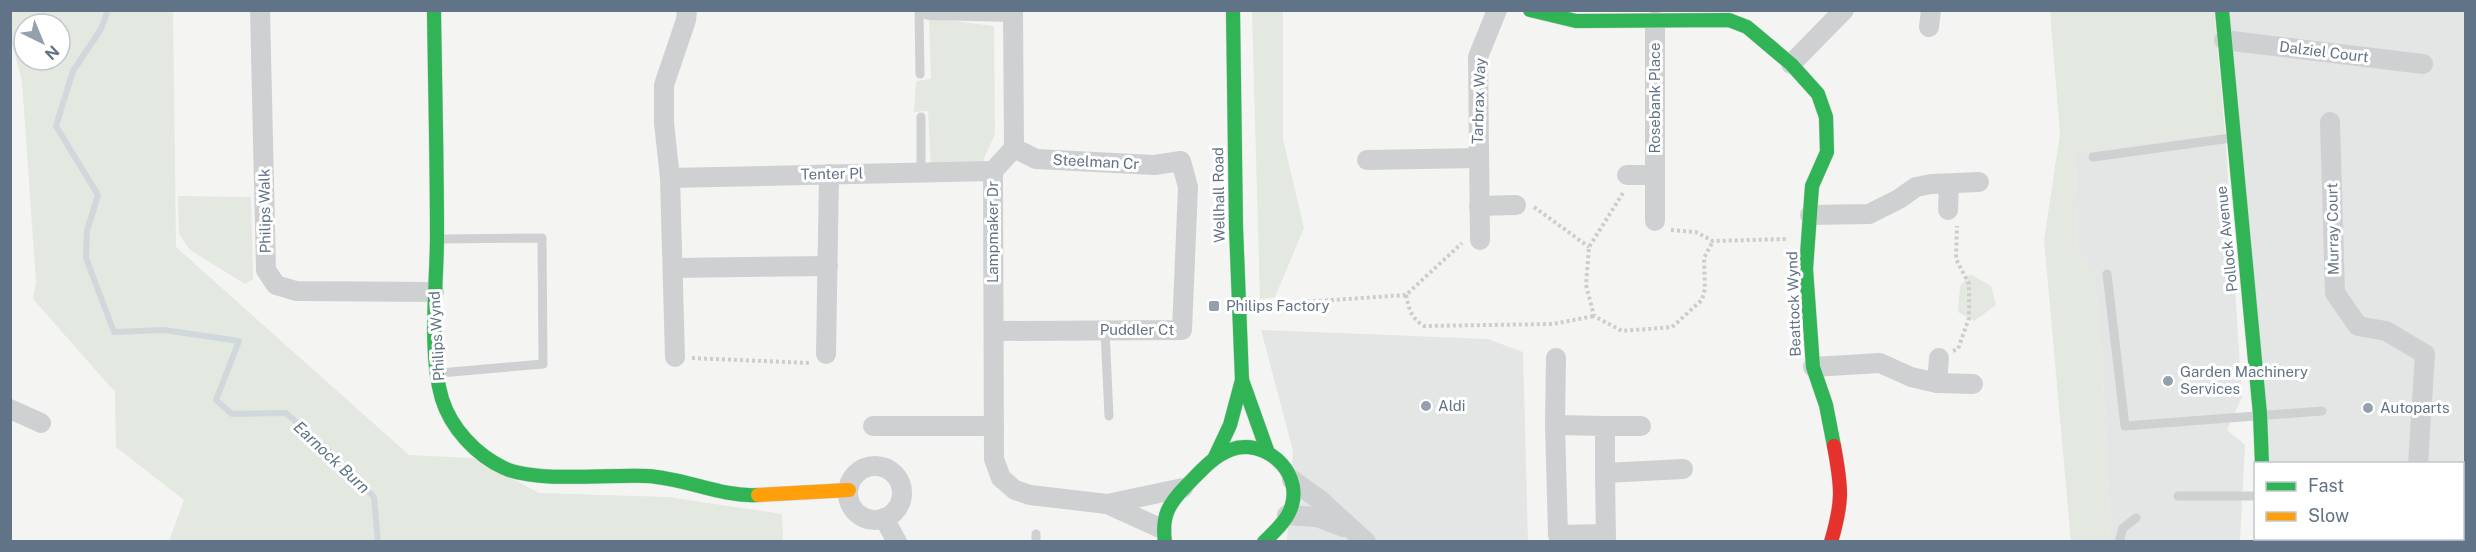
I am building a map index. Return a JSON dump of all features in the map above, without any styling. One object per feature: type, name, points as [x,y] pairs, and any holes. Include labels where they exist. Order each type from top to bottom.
[{"type":"street","name":"Philips Walk","points":[[260,10],[266,270],[276,285],[296,291],[434,292]]},
{"type":"street","name":"Philips Wynd","points":[[434,10],[437,239],[434,292],[437,373],[442,399],[453,424],[476,450],[504,468],[529,475],[650,476],[738,496],[849,490]]},
{"type":"street","points":[[675,357],[670,178],[664,123],[664,85],[686,20],[687,10]]},
{"type":"street","points":[[929,10],[1013,11],[1014,148]]},
{"type":"street","name":"Wellhall Road","points":[[1215,457],[1230,425],[1242,380],[1233,10]]},
{"type":"street","name":"Tarbrax Way","points":[[1480,224],[1478,57],[1497,10]]},
{"type":"street","name":"Beattock Wynd","points":[[1530,10],[1576,16],[1654,21],[1729,20],[1747,27],[1791,64],[1818,94],[1826,117],[1827,152],[1812,186],[1806,268],[1813,367],[1826,405],[1842,482],[1839,539]]},
{"type":"street","points":[[1791,64],[1844,10]]},
{"type":"street","name":"Pollock Avenue","points":[[2222,10],[2260,414],[2262,462]]},
{"type":"street","name":"Rosebank Place","points":[[1654,21],[1655,221]]},
{"type":"street","name":"Dalziel Court","points":[[2224,40],[2423,64]]},
{"type":"street","name":"Murray Court","points":[[2331,122],[2335,294],[2358,326],[2386,332],[2425,354],[2418,462]]},
{"type":"street","name":"Steelman Cr","points":[[1014,148],[1036,159],[1154,165],[1180,160]]},
{"type":"street","name":"Lampmaker Dr","points":[[1014,148],[993,171],[994,459],[1001,478],[1015,490],[1030,495],[1107,504],[1183,488]]},
{"type":"street","name":"Tarbrax Way","points":[[1368,160],[1478,158]]},
{"type":"street","name":"Puddler Ct","points":[[994,331],[1182,330],[1188,187],[1180,160]]},
{"type":"street","name":"Tenter Pl","points":[[670,178],[993,171]]},
{"type":"street","points":[[826,354],[829,174]]},
{"type":"street","name":"Rosebank Place","points":[[1630,175],[1655,176]]},
{"type":"street","points":[[1810,215],[1869,214],[1899,200],[1916,187],[1931,184],[1979,182]]},
{"type":"street","points":[[1948,210],[1949,184]]},
{"type":"street","points":[[1480,224],[1516,205]]},
{"type":"street","points":[[673,268],[828,266]]},
{"type":"street","points":[[1556,358],[1558,535],[1606,538],[1605,426]]},
{"type":"street","points":[[1937,383],[1939,358]]},
{"type":"street","points":[[1813,367],[1880,363],[1911,377],[1937,383],[1973,384]]},
{"type":"street","name":"Wellhall Road","points":[[1242,380],[1268,450]]},
{"type":"street","points":[[10,410],[41,423]]},
{"type":"street","points":[[873,426],[994,426]]},
{"type":"street","points":[[1555,426],[1641,426]]},
{"type":"street","name":"Wellhall Road","points":[[1163,535],[1165,509],[1215,457],[1234,448],[1252,447],[1268,450],[1277,457],[1292,480]]},
{"type":"street","points":[[880,466],[888,469],[900,482],[902,500],[898,508],[884,518],[875,520],[859,514],[849,499],[849,490],[856,474],[863,469],[880,466]]},
{"type":"street","points":[[1605,473],[1683,469]]},
{"type":"street","points":[[1264,542],[1287,515],[1293,504],[1292,480]]},
{"type":"street","points":[[1292,480],[1320,500],[1361,537]]},
{"type":"street","name":"Lampmaker Dr","points":[[1107,504],[1163,535]]},
{"type":"street","points":[[1287,515],[1317,517],[1361,537]]},
{"type":"street","points":[[884,518],[897,542]]},
{"type":"lane","points":[[919,10],[920,74]]},
{"type":"lane","points":[[921,117],[921,172]]},
{"type":"lane","points":[[2093,157],[2234,137]]},
{"type":"lane","points":[[437,239],[542,238],[543,364],[437,373]]},
{"type":"lane","points":[[2107,274],[2126,426],[2322,411]]},
{"type":"lane","points":[[1105,331],[1109,416]]},
{"type":"lane","points":[[2178,496],[2254,496]]},
{"type":"lane","points":[[2119,542],[2122,528],[2136,518]]},
{"type":"path","points":[[1594,316],[1586,285],[1589,247],[1630,175]]},
{"type":"path","points":[[1516,205],[1527,201],[1589,247]]},
{"type":"path","points":[[1939,358],[1958,349],[1969,318],[1969,284],[1956,259],[1957,224],[1948,210]]},
{"type":"path","points":[[1655,221],[1655,229],[1696,232],[1713,241],[1808,238]]},
{"type":"path","points":[[1239,306],[1406,295],[1480,224]]},
{"type":"path","points":[[1406,295],[1410,314],[1415,321],[1424,326],[1553,324],[1594,316],[1622,331],[1672,327],[1702,300],[1705,289],[1704,258],[1713,241]]},
{"type":"path","points":[[675,357],[812,363],[826,354]]},
{"type":"shaded area","points":[[10,11],[173,11],[176,247],[409,455],[473,458],[539,493],[668,497],[782,514],[783,541],[169,541],[184,500],[116,447],[115,392],[33,299],[36,282],[20,72],[72,72],[72,12],[12,12],[12,45]]},
{"type":"shaded area","points":[[1252,11],[1283,11],[1283,139],[1304,228],[1275,297],[1260,299]]},
{"type":"shaded area","points":[[2050,11],[2214,11],[2225,133],[2075,151],[2077,252],[2094,271],[2103,376],[2110,541],[2071,541],[2044,240],[2060,134]]},
{"type":"shaded area","points":[[2223,11],[2465,11],[2465,541],[2263,541],[2464,540],[2464,462],[2261,462]]},
{"type":"shaded area","points":[[929,18],[994,26],[995,134],[980,167],[931,168],[928,111],[914,112],[916,81],[931,79]]},
{"type":"shaded area","points":[[2225,133],[2242,397],[2227,430],[2245,445],[2240,541],[2110,541],[2103,376],[2094,271],[2077,252],[2075,151]]},
{"type":"shaded area","points":[[178,196],[251,197],[253,279],[245,284],[190,250],[179,234]]},
{"type":"shaded area","points":[[1970,274],[1991,286],[1996,305],[1974,321],[1958,312],[1960,286]]},
{"type":"shaded area","points":[[1261,330],[1488,339],[1523,352],[1528,541],[1287,541],[1293,451]]},
{"type":"waterway","name":"Earnock Burn","points":[[108,10],[101,29],[73,71],[56,126],[98,195],[87,231],[86,258],[114,332],[164,330],[239,341],[216,400],[232,414],[286,413],[330,452],[374,497],[378,542]]},
{"type":"traffic: fast","points":[[434,10],[437,208],[435,361],[442,399],[458,430],[484,456],[518,473],[553,477],[661,477],[730,493],[758,495]]},
{"type":"traffic: fast","points":[[1215,457],[1230,425],[1242,380],[1236,227],[1233,10]]},
{"type":"traffic: fast","points":[[1530,10],[1576,21],[1729,20],[1747,27],[1791,64],[1818,94],[1826,117],[1827,152],[1812,186],[1806,269],[1813,367],[1826,405],[1834,446]]},
{"type":"traffic: fast","points":[[2222,10],[2260,414],[2262,462]]},
{"type":"traffic: fast","points":[[1242,380],[1267,450]]},
{"type":"traffic: fast","points":[[1165,542],[1165,517],[1175,498],[1212,461],[1230,450],[1243,447],[1267,452],[1277,460],[1291,480],[1294,492],[1287,516],[1264,542]]},
{"type":"traffic: slow","points":[[758,495],[849,490]]},
{"type":"traffic: jam","points":[[1831,542],[1838,516],[1840,495],[1834,446]]},
{"type":"place","name":"Philips Factory","points":[[1214,306]]},
{"type":"place","name":"Garden Machinery Services","points":[[2168,381]]},
{"type":"place","name":"Aldi","points":[[1426,406]]},
{"type":"place","name":"Autoparts","points":[[2368,408]]}]
